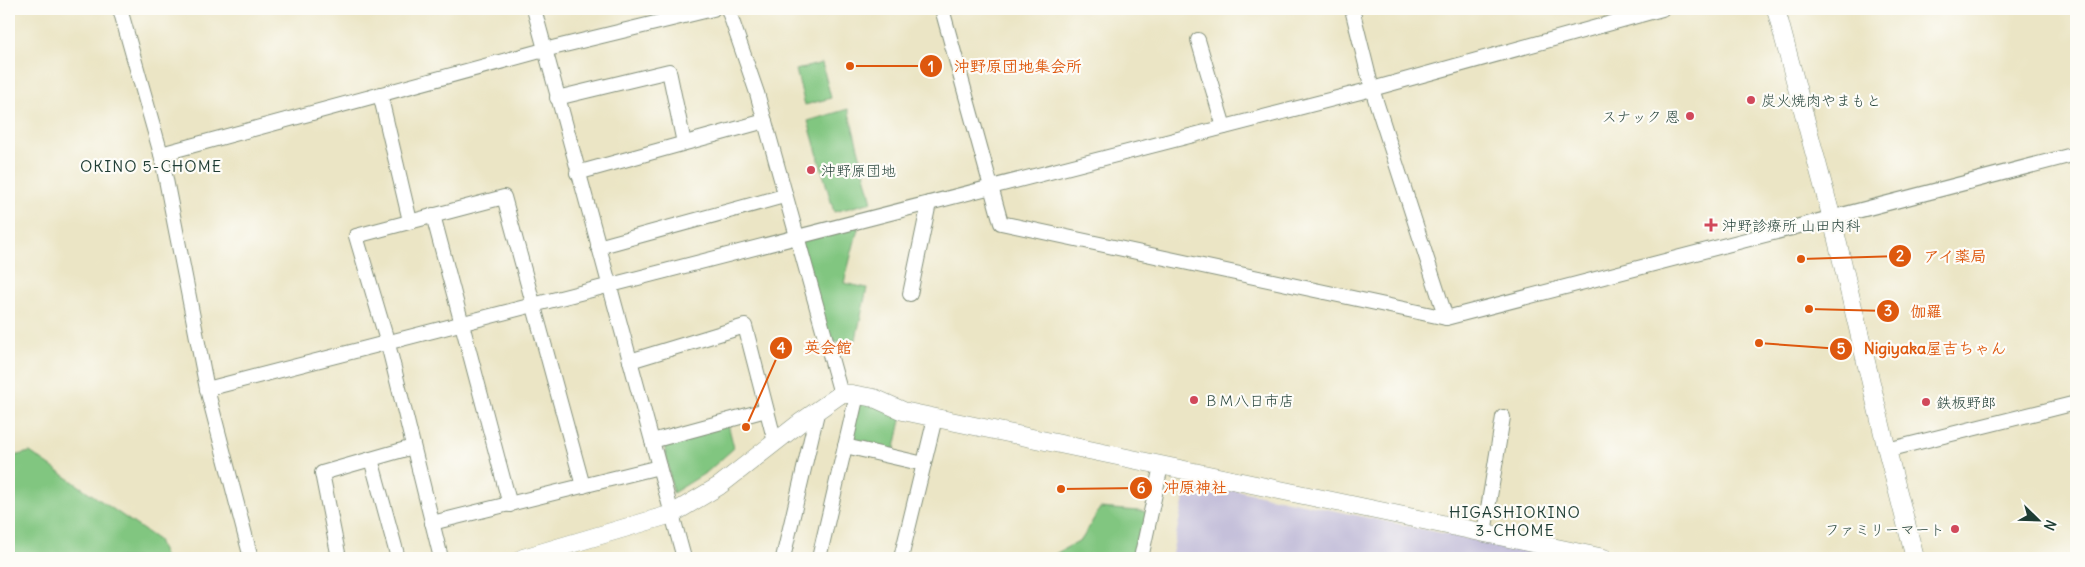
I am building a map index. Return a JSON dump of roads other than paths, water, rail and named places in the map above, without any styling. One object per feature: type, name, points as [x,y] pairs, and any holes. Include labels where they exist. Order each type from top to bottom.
[{"type":"street","points":[[120,9],[161,154],[207,389],[251,558]]},
{"type":"street","points":[[534,9],[577,173],[684,558]]},
{"type":"street","points":[[161,154],[544,50],[713,9]]},
{"type":"street","points":[[728,9],[757,93],[784,196],[849,394],[845,446],[819,558]]},
{"type":"street","points":[[942,9],[1001,223],[1446,318],[2076,154]]},
{"type":"street","points":[[1352,9],[1372,89],[1446,318]]},
{"type":"street","points":[[207,389],[388,344],[991,186],[1372,89],[1662,9]]},
{"type":"street","points":[[1776,9],[1832,219],[1887,450],[1915,558]]},
{"type":"street","points":[[1198,40],[1224,126]]},
{"type":"street","points":[[557,98],[669,71],[684,143]]},
{"type":"street","points":[[380,94],[410,221]]},
{"type":"street","points":[[577,173],[764,121]]},
{"type":"street","points":[[598,247],[784,196]]},
{"type":"street","points":[[440,558],[388,344],[356,236],[504,197],[583,486]]},
{"type":"street","points":[[910,294],[929,203]]},
{"type":"street","points":[[433,215],[510,505]]},
{"type":"street","points":[[630,361],[746,326],[775,442]]},
{"type":"street","points":[[523,558],[672,514],[719,486],[818,410],[849,394],[874,398],[903,411],[935,418],[1604,558]]},
{"type":"street","points":[[1887,450],[2076,403]]},
{"type":"street","points":[[652,441],[766,410]]},
{"type":"street","points":[[782,558],[818,410]]},
{"type":"street","points":[[1484,533],[1503,417]]},
{"type":"street","points":[[902,558],[935,418]]},
{"type":"street","points":[[845,446],[924,464]]},
{"type":"street","points":[[339,558],[322,473],[413,447]]},
{"type":"street","points":[[371,459],[398,558]]},
{"type":"street","points":[[1140,558],[1161,466]]},
{"type":"street","points":[[432,523],[659,467]]},
{"type":"place","name":"沖野原団地集会所","points":[[850,66]]},
{"type":"place","name":"炭火焼肉やまもと","points":[[1751,100]]},
{"type":"place","name":"スナック 恩","points":[[1690,116]]},
{"type":"place","name":"沖野原団地","points":[[811,170]]},
{"type":"place","name":"沖野診療所 山田内科","points":[[1711,225]]},
{"type":"place","name":"アイ薬局","points":[[1801,259]]},
{"type":"place","name":"伽羅","points":[[1809,309]]},
{"type":"place","name":"Nigiyaka屋吉ちゃん","points":[[1759,343]]},
{"type":"place","name":"ＢＭ八日市店","points":[[1194,400]]},
{"type":"place","name":"鉄板野郎","points":[[1926,402]]},
{"type":"place","name":"英会館","points":[[746,427]]},
{"type":"place","name":"冲原神社","points":[[1061,489]]},
{"type":"place","name":"ファミリーマート","points":[[1955,529]]},
{"type":"district","name":"OKINO 5-CHOME","points":[[151,166]]},
{"type":"district","name":"HIGASHIOKINO 3-CHOME","points":[[1515,521]]}]
